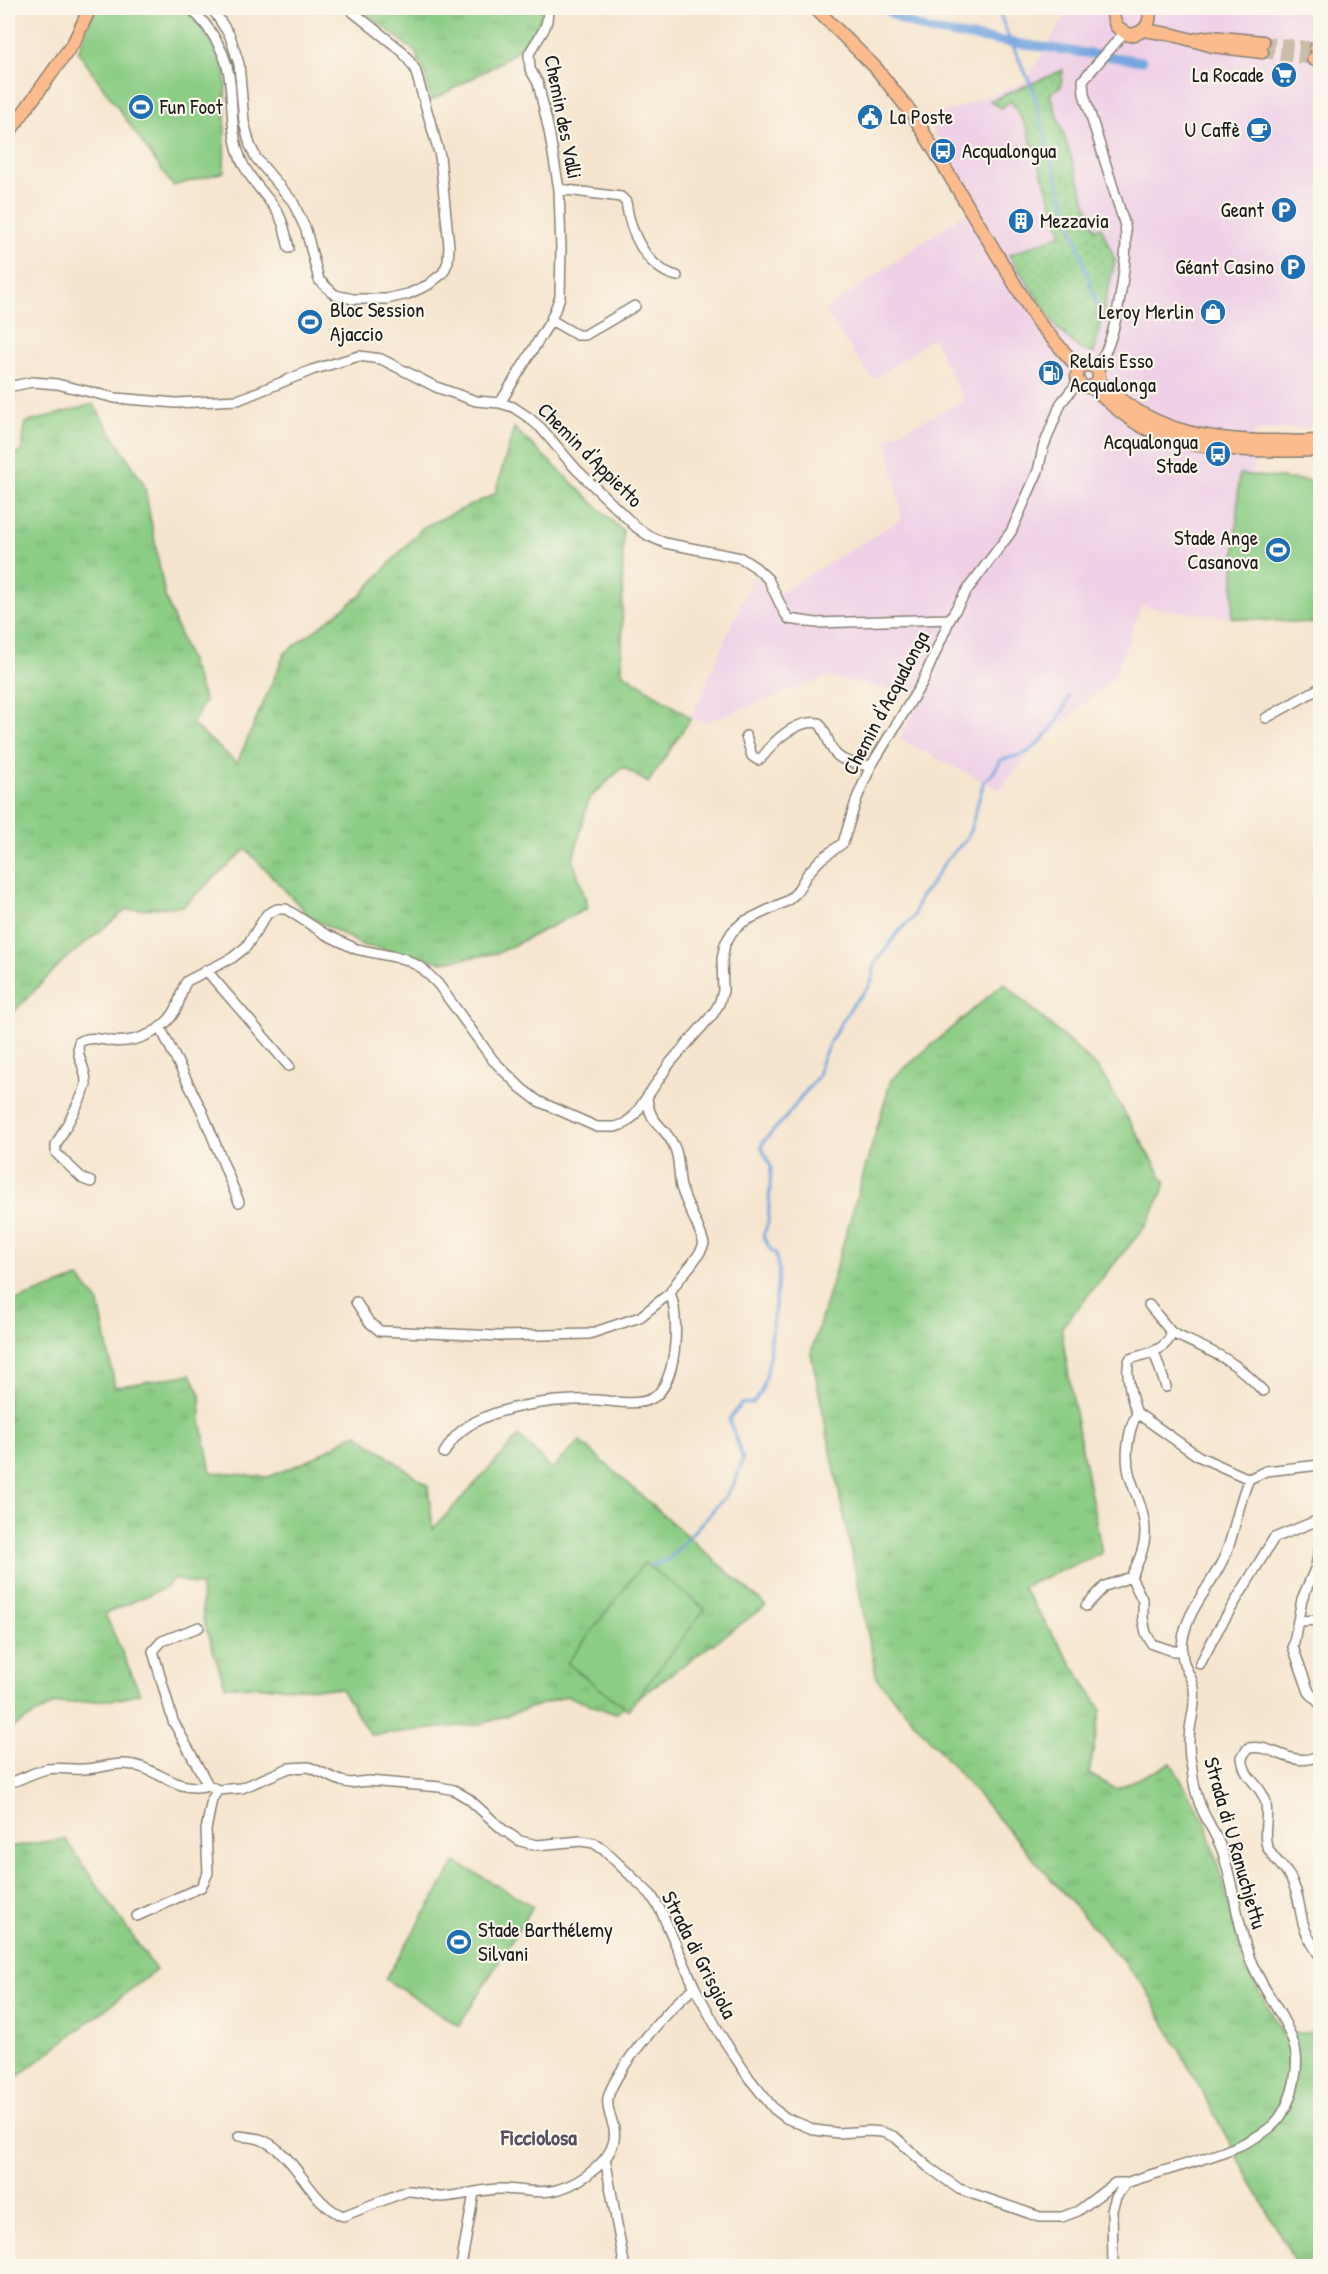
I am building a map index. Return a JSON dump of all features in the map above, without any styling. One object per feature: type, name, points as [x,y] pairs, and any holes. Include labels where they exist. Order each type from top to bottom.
[{"type":"main road","points":[[8,134],[74,42],[90,8]]},
{"type":"main road","points":[[815,8],[875,67],[913,115],[1037,321],[1079,369]]},
{"type":"main road","points":[[1111,10],[1116,26],[1124,33],[1134,34],[1144,30],[1174,35],[1213,46],[1263,47]]},
{"type":"main road","points":[[1144,30],[1149,12],[1174,35]]},
{"type":"main road","points":[[1320,440],[1241,441],[1200,436],[1170,428],[1123,403],[1095,383],[1083,386],[1078,382],[1077,375],[1079,369],[1085,365],[1094,367],[1098,373],[1095,383],[1103,398],[1142,427],[1180,441],[1241,451],[1320,450]]},
{"type":"street","points":[[190,8],[216,40],[223,56],[230,81],[233,133],[241,160],[255,184],[279,214],[289,248]]},
{"type":"street","points":[[212,8],[230,36],[239,64],[244,122],[250,146],[256,159],[293,202],[306,230],[320,280],[335,295],[353,299],[386,299],[408,294],[428,285],[443,273],[448,262],[449,246],[440,156],[415,69],[402,51],[352,12],[350,8]]},
{"type":"street","name":"Chemin des Valli","points":[[500,403],[551,320],[560,297],[559,189],[538,83],[530,69],[529,54],[545,31],[547,8]]},
{"type":"street","points":[[1094,367],[1104,355],[1115,315],[1127,242],[1125,226],[1084,94],[1083,80],[1124,33]]},
{"type":"street","points":[[559,189],[621,197],[626,202],[629,222],[642,249],[650,259],[669,274],[677,276]]},
{"type":"street","points":[[551,320],[577,335],[585,335],[635,306]]},
{"type":"street","name":"Chemin d'Appietto","points":[[8,387],[32,382],[57,384],[115,398],[176,404],[238,400],[312,370],[359,356],[369,356],[381,359],[453,394],[476,401],[500,403],[513,407],[541,428],[576,469],[636,527],[649,536],[665,543],[735,556],[755,567],[768,579],[789,619],[816,623],[950,619]]},
{"type":"street","name":"Chemin d'Acqualonga","points":[[160,1027],[171,1017],[187,981],[232,958],[246,947],[267,914],[277,909],[286,909],[325,934],[356,949],[405,959],[422,968],[438,984],[493,1060],[521,1088],[538,1101],[597,1127],[615,1127],[624,1124],[634,1116],[670,1063],[714,1014],[723,991],[725,944],[732,932],[743,922],[787,901],[796,893],[808,873],[821,859],[843,843],[857,798],[871,766],[922,683],[950,619],[967,590],[1011,531],[1038,471],[1042,448],[1061,403],[1078,382]]},
{"type":"street","points":[[1266,718],[1320,688]]},
{"type":"street","points":[[746,736],[752,756],[758,760],[762,759],[776,740],[802,723],[819,723],[827,732],[834,753],[847,762],[871,766]]},
{"type":"street","points":[[206,970],[289,1066]]},
{"type":"street","points":[[91,1182],[82,1179],[56,1153],[56,1145],[86,1086],[85,1073],[77,1051],[80,1042],[85,1039],[119,1042],[136,1039],[160,1027],[202,1111],[239,1202]]},
{"type":"street","points":[[356,1302],[369,1322],[380,1331],[499,1336],[589,1334],[640,1317],[670,1293],[676,1282],[701,1253],[704,1244],[681,1188],[677,1172],[676,1149],[671,1139],[651,1118],[647,1098]]},
{"type":"street","points":[[444,1453],[458,1434],[482,1419],[508,1409],[575,1399],[641,1402],[652,1398],[659,1393],[671,1372],[676,1316],[675,1304],[670,1293]]},
{"type":"street","points":[[1149,1305],[1172,1333],[1230,1360],[1246,1373],[1263,1392]]},
{"type":"street","points":[[1172,1333],[1170,1340],[1154,1352],[1130,1359],[1126,1366],[1133,1405],[1137,1413],[1198,1456],[1249,1479]]},
{"type":"street","points":[[1154,1352],[1166,1387]]},
{"type":"street","points":[[1086,1606],[1105,1586],[1131,1577],[1142,1551],[1145,1533],[1143,1515],[1130,1475],[1128,1457],[1128,1438],[1137,1413]]},
{"type":"street","points":[[1131,1577],[1143,1601],[1143,1619],[1146,1633],[1152,1644],[1173,1651],[1182,1651],[1184,1630],[1228,1549],[1240,1501],[1249,1479],[1266,1471],[1320,1465]]},
{"type":"street","points":[[1200,1664],[1274,1538],[1316,1521],[1320,1522]]},
{"type":"street","points":[[1320,1549],[1315,1569],[1302,1599],[1293,1647],[1309,1692],[1320,1704]]},
{"type":"street","points":[[1299,1621],[1320,1620]]},
{"type":"street","points":[[137,1916],[201,1887],[208,1873],[206,1830],[213,1799],[218,1790],[208,1785],[172,1721],[153,1651],[162,1641],[199,1627]]},
{"type":"street","name":"Strada di U Ranuchjettu","points":[[1126,2183],[1230,2149],[1261,2134],[1283,2114],[1297,2068],[1296,2049],[1287,2027],[1259,1980],[1243,1938],[1222,1850],[1200,1804],[1192,1770],[1189,1739],[1195,1705],[1194,1685],[1184,1669],[1182,1651]]},
{"type":"street","points":[[1320,1755],[1298,1761],[1257,1746],[1248,1748],[1242,1756],[1243,1767],[1263,1794],[1266,1803],[1267,1845],[1272,1856],[1290,1876],[1297,1890],[1303,1925],[1320,1956]]},
{"type":"street","points":[[8,1783],[55,1768],[85,1769],[126,1764],[148,1769],[174,1784],[200,1788],[208,1785]]},
{"type":"street","name":"Strada di Grisgiola","points":[[218,1790],[242,1788],[289,1768],[309,1767],[350,1783],[368,1781],[440,1786],[454,1790],[469,1799],[502,1829],[520,1841],[537,1845],[581,1841],[594,1843],[651,1895],[661,1911],[695,1988],[720,2034],[749,2078],[774,2109],[786,2118],[800,2125],[838,2133],[869,2131],[895,2137],[927,2166],[959,2189],[1040,2217],[1062,2217],[1078,2211],[1114,2183],[1126,2183]]},
{"type":"street","points":[[239,2136],[260,2139],[275,2146],[298,2170],[327,2207],[343,2216],[407,2191],[416,2190],[441,2197],[497,2189],[537,2193],[555,2190],[589,2174],[605,2158],[614,2142],[615,2130],[608,2100],[611,2090],[642,2043],[683,1995],[695,1988]]},
{"type":"street","points":[[605,2158],[624,2263]]},
{"type":"street","points":[[1113,2266],[1112,2210],[1116,2197],[1126,2183]]},
{"type":"street","points":[[461,2266],[474,2193]]},
{"type":"shaded area","points":[[1070,8],[1320,8],[1320,427],[1254,431],[1254,475],[1239,475],[1232,618],[1141,606],[1115,677],[1031,752],[1000,790],[900,739],[922,696],[828,677],[707,722],[691,718],[754,574],[772,597],[902,519],[887,438],[964,401],[933,338],[873,380],[824,311],[975,206],[927,120],[1026,81]]},
{"type":"green space","points":[[94,8],[190,8],[226,64],[224,172],[173,186],[78,52]]},
{"type":"green space","points":[[361,8],[541,8],[542,14],[535,34],[516,52],[431,101],[425,74],[415,52]]},
{"type":"green space","points":[[1063,70],[1061,86],[1050,94],[1095,229],[1101,227],[1115,260],[1094,354],[1080,349],[1056,327],[1009,255],[1062,234],[1026,126],[1011,101],[1001,108],[990,101]]},
{"type":"green space","points":[[93,404],[144,484],[165,596],[205,701],[192,724],[237,763],[285,653],[361,595],[423,527],[495,494],[514,428],[623,531],[622,672],[691,718],[648,783],[623,767],[589,799],[573,859],[588,908],[498,953],[442,962],[362,945],[309,916],[246,849],[183,906],[126,910],[62,962],[8,1018],[8,459],[22,451],[25,423]]},
{"type":"green space","name":"Stade Ange Casanova","points":[[1239,474],[1320,482],[1320,624],[1232,618]]},
{"type":"green space","points":[[1004,983],[1099,1069],[1166,1183],[1148,1223],[1061,1328],[1102,1553],[1022,1587],[1101,1709],[1089,1774],[1116,1789],[1171,1763],[1207,1825],[1245,1966],[1283,2034],[1320,2032],[1320,2266],[1297,2266],[1145,1987],[877,1679],[811,1353],[891,1080]]},
{"type":"green space","points":[[79,1278],[99,1303],[115,1387],[191,1374],[200,1393],[201,1421],[211,1472],[268,1477],[310,1460],[356,1433],[428,1486],[433,1529],[519,1436],[552,1469],[580,1441],[766,1606],[615,1714],[567,1696],[481,1724],[370,1735],[341,1689],[225,1686],[203,1619],[201,1586],[173,1578],[167,1587],[105,1614],[140,1693],[120,1699],[54,1704],[8,1730],[8,1294],[12,1302]]},
{"type":"green space","points":[[644,1563],[705,1609],[628,1710],[567,1663]]},
{"type":"green space","points":[[65,1839],[156,1970],[8,2084],[8,1847]]},
{"type":"green space","name":"Stade Barthélemy Silvani","points":[[456,1862],[533,1906],[459,2026],[385,1979]]},
{"type":"waterway","points":[[883,8],[902,20],[930,31],[1142,61]]},
{"type":"waterway","points":[[998,8],[1008,36],[1033,89],[1050,156],[1100,315]]},
{"type":"waterway","points":[[652,1565],[669,1559],[725,1497],[735,1482],[743,1459],[729,1419],[741,1404],[753,1403],[761,1392],[767,1373],[779,1271],[775,1252],[772,1252],[763,1236],[768,1223],[771,1167],[762,1148],[763,1142],[818,1076],[821,1062],[831,1040],[853,1004],[868,988],[875,964],[899,931],[913,918],[920,897],[947,859],[964,842],[970,831],[984,781],[993,773],[1001,760],[1026,753],[1035,747],[1058,719],[1069,696]]},
{"type":"tunnel","points":[[1263,42],[1316,48]]},
{"type":"tunnel","points":[[1262,52],[1313,59]]},
{"type":"place","name":"La Rocade","points":[[1284,75]]},
{"type":"place","name":"Fun Foot","points":[[141,107]]},
{"type":"place","name":"La Poste","points":[[870,117]]},
{"type":"place","name":"U Caffè","points":[[1259,130]]},
{"type":"place","name":"Acqualongua","points":[[943,151]]},
{"type":"place","name":"Geant","points":[[1284,210]]},
{"type":"place","name":"Mezzavia","points":[[1021,221]]},
{"type":"place","name":"Géant Casino","points":[[1293,267]]},
{"type":"place","name":"Leroy Merlin","points":[[1213,312]]},
{"type":"place","name":"Bloc Session Ajaccio","points":[[310,322]]},
{"type":"place","name":"Relais Esso Acqualonga","points":[[1051,373]]},
{"type":"place","name":"Acqualongua Stade","points":[[1218,454]]},
{"type":"place","name":"Stade Ange Casanova","points":[[1278,550]]},
{"type":"place","name":"Stade Barthélemy Silvani","points":[[459,1942]]},
{"type":"district","name":"Ficciolosa","points":[[539,2137]]}]
